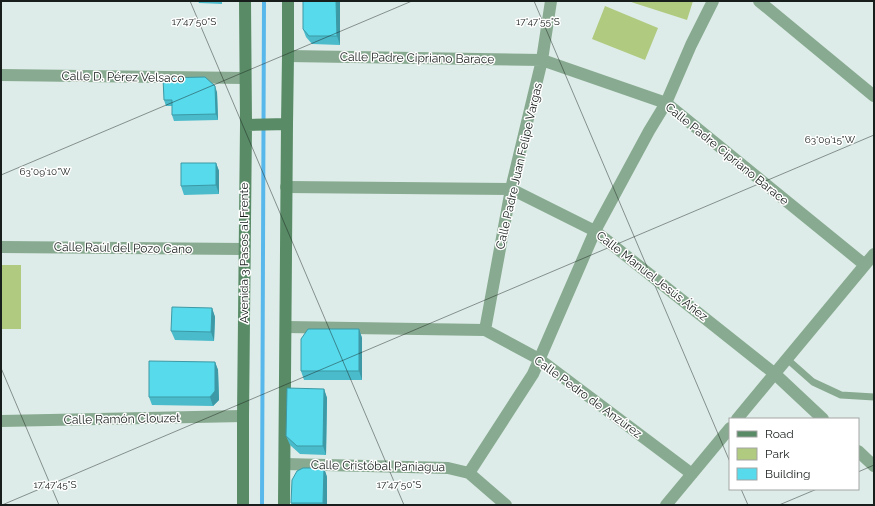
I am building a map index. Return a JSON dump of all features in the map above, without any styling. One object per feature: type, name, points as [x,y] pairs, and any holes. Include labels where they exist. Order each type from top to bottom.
[{"type":"main road","name":"Avenida 3 Pasos al Frente","points":[[243,505],[244,249],[250,125],[245,78],[245,1]]},
{"type":"main road","points":[[284,505],[286,187],[281,124],[288,56],[288,1]]},
{"type":"main road","points":[[250,125],[281,124]]},
{"type":"street","name":"Calle Padre Juan Felipe Vargas","points":[[485,330],[511,189],[542,60],[551,1]]},
{"type":"street","points":[[469,473],[533,374],[595,230],[666,103],[691,44],[714,1]]},
{"type":"street","points":[[759,1],[874,96]]},
{"type":"street","name":"Calle Padre Cipriano Barace","points":[[288,56],[542,60],[666,103],[865,265]]},
{"type":"street","name":"Calle D. Pérez Velsaco","points":[[1,75],[245,78]]},
{"type":"street","name":"Calle Manuel Jesús Áñez","points":[[286,187],[511,189],[595,230],[775,374],[822,418]]},
{"type":"street","name":"Calle Raúl del Pozo Cano","points":[[1,247],[244,249]]},
{"type":"street","points":[[739,418],[874,254]]},
{"type":"street","name":"Calle Pedro de Anzúrez","points":[[286,327],[485,330],[539,360],[692,474]]},
{"type":"street","name":"Calle Ramón Clouzet","points":[[1,421],[243,416]]},
{"type":"street","points":[[666,505],[729,429]]},
{"type":"street","points":[[859,452],[874,466]]},
{"type":"street","name":"Calle Cristóbal Paniagua","points":[[285,464],[448,468],[469,473],[506,505]]},
{"type":"lane","points":[[787,359],[813,382],[841,395],[874,398]]},
{"type":"green space","points":[[628,1],[693,1],[687,20]]},
{"type":"green space","points":[[605,6],[658,28],[645,60],[592,39]]},
{"type":"green space","points":[[1,265],[21,265],[21,329],[1,329]]},
{"type":"building","points":[[303,1],[336,1],[337,36],[309,36],[303,29]]},
{"type":"building","points":[[205,77],[215,86],[216,114],[172,115],[172,100],[164,100],[163,78]]},
{"type":"building","points":[[181,163],[216,163],[216,185],[181,186]]},
{"type":"building","points":[[172,307],[212,308],[211,332],[171,331]]},
{"type":"building","points":[[308,329],[359,329],[359,371],[301,371],[301,339]]},
{"type":"building","points":[[149,361],[215,362],[215,391],[210,397],[149,397]]},
{"type":"building","points":[[287,388],[324,389],[323,446],[297,446],[286,436]]},
{"type":"building","points":[[303,468],[324,468],[323,503],[291,503],[292,480],[297,471]]},
{"type":"waterway","points":[[262,505],[264,1]]}]
